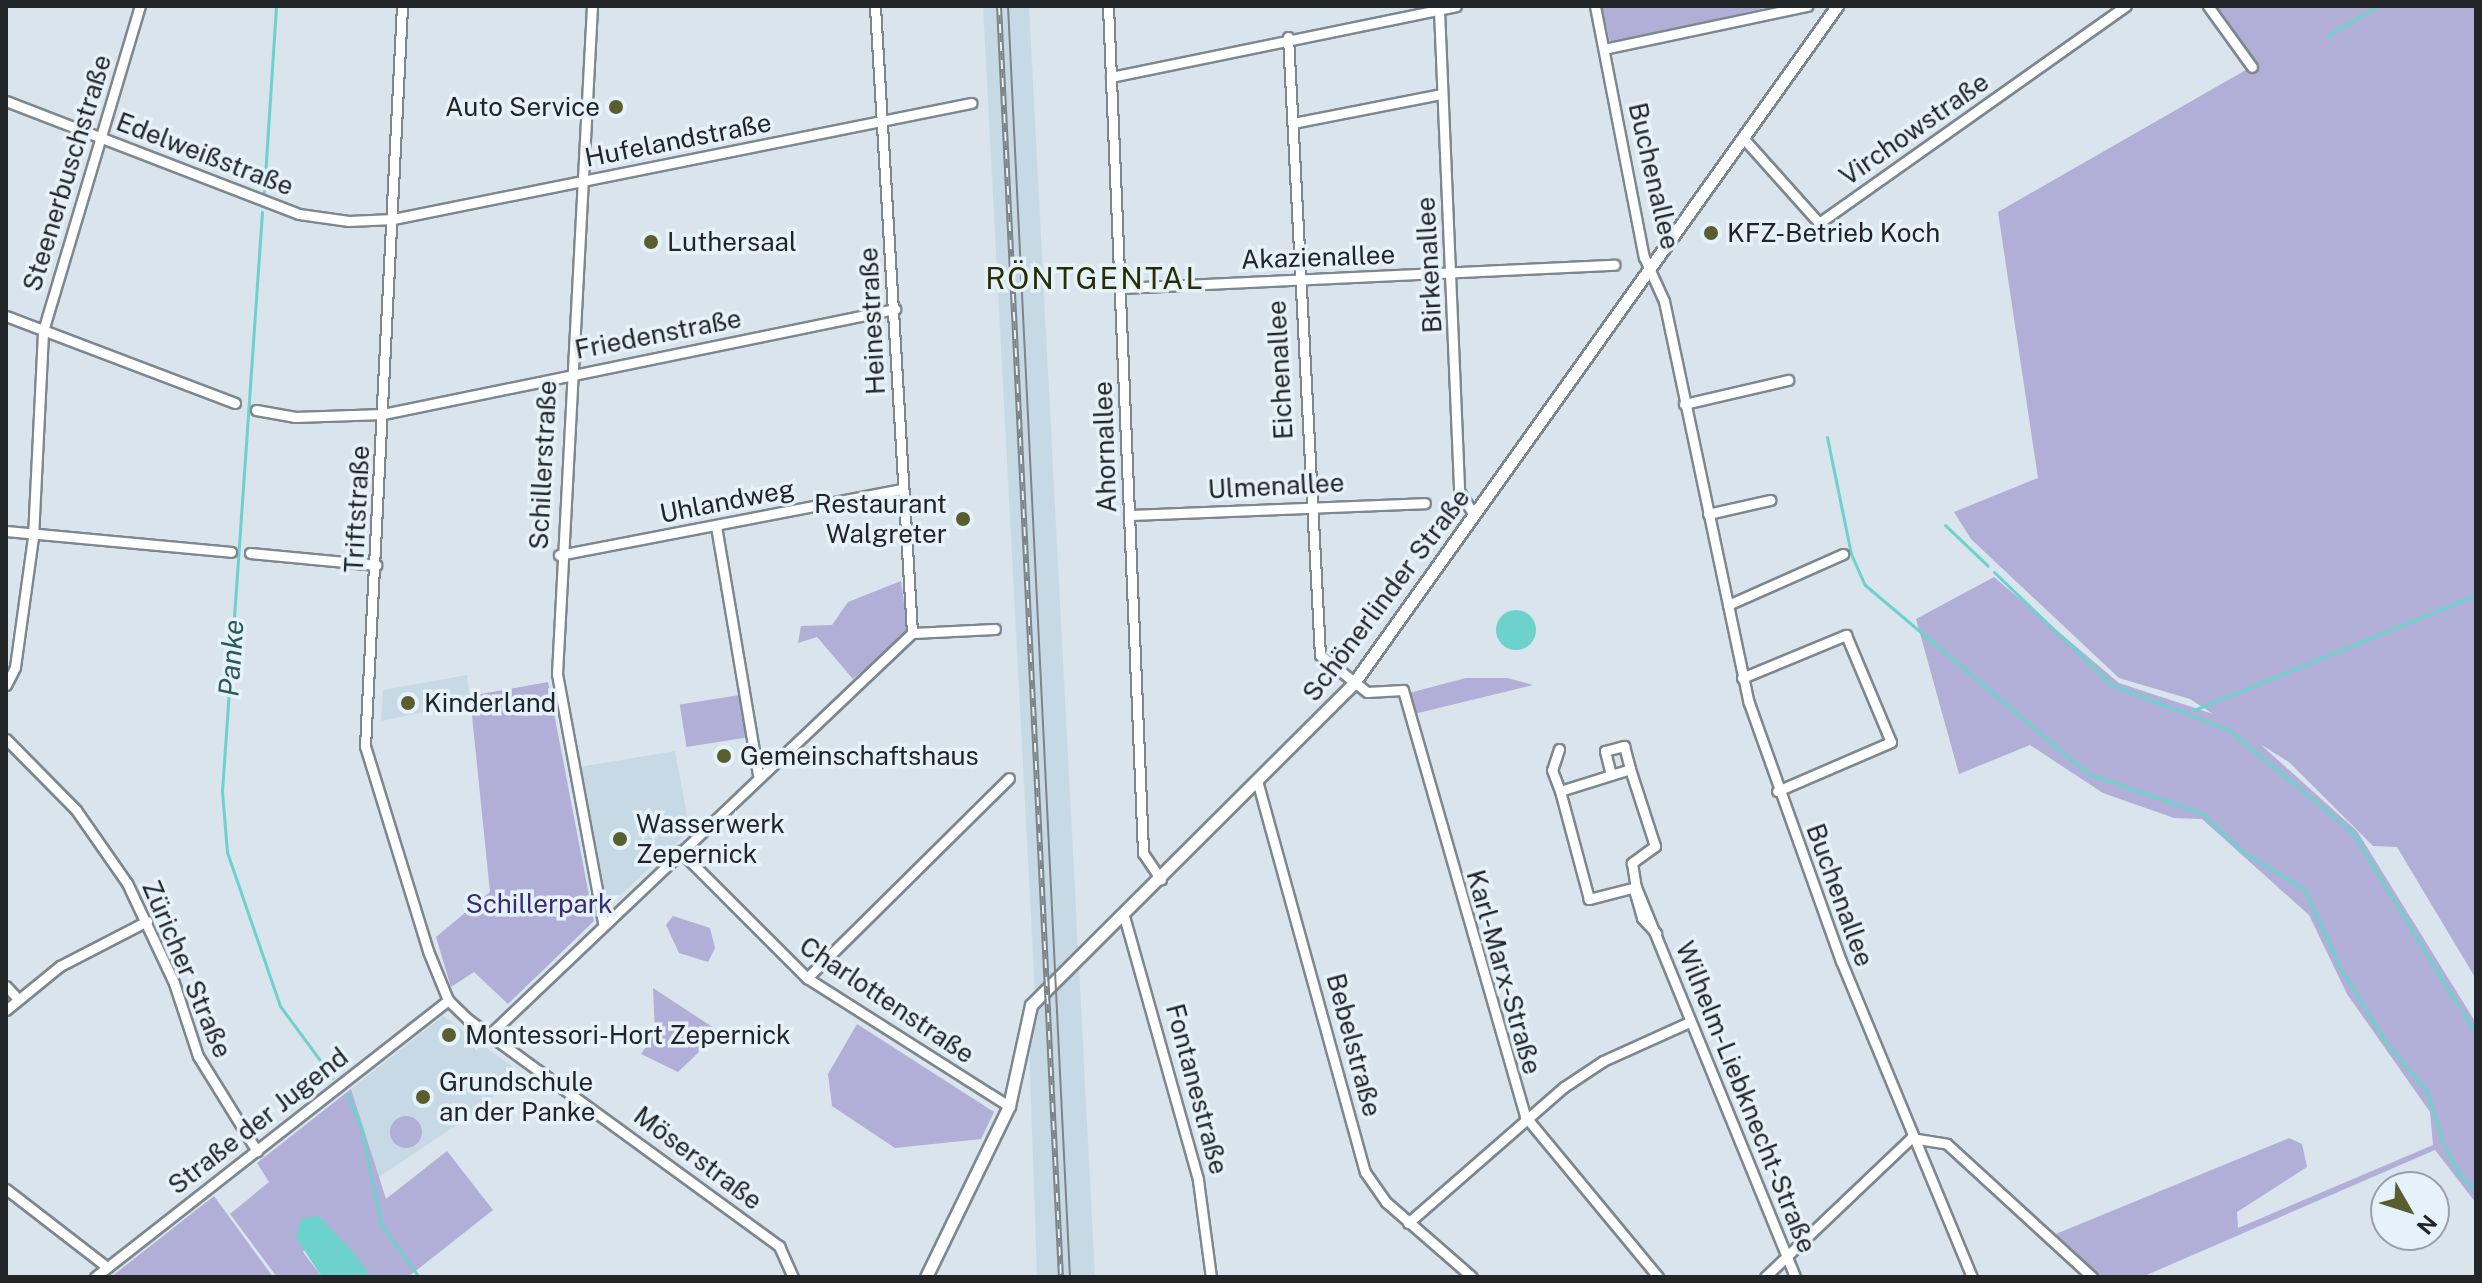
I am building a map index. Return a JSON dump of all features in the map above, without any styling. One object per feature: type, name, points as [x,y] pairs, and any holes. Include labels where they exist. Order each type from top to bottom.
[{"type":"street","name":"Steenerbuschstraße","points":[[6,685],[21,636],[33,537],[43,331],[140,6]]},
{"type":"street","name":"Triftstraße","points":[[402,6],[365,746],[448,1000]]},
{"type":"street","name":"Schillerstraße","points":[[592,6],[559,555],[557,674],[603,923]]},
{"type":"street","name":"Heinestraße","points":[[875,6],[912,633]]},
{"type":"street","name":"Ahornallee","points":[[1108,6],[1143,853],[1161,880]]},
{"type":"street","points":[[1111,77],[1288,37],[1456,6]]},
{"type":"street","name":"Buchenallee","points":[[1595,6],[1644,257],[1652,266],[1742,678],[1777,791],[1911,1138],[1972,1277]]},
{"type":"street","points":[[1604,49],[1807,6]]},
{"type":"street","name":"Schönerlinder Straße","points":[[926,1277],[1009,1106],[1031,1005],[1258,784],[1353,684],[1837,6]]},
{"type":"street","name":"Virchowstraße","points":[[1744,139],[1819,223],[2126,6]]},
{"type":"street","points":[[2208,6],[2252,67]]},
{"type":"street","name":"Birkenallee","points":[[1439,10],[1459,491],[1474,515]]},
{"type":"street","name":"Eichenallee","points":[[1288,37],[1308,506],[1320,655],[1353,684]]},
{"type":"street","points":[[1293,123],[1441,94]]},
{"type":"street","name":"Edelweißstraße","points":[[6,101],[299,214],[393,219]]},
{"type":"street","name":"Hufelandstraße","points":[[393,219],[971,103]]},
{"type":"street","name":"Akazienallee","points":[[1120,288],[1614,265]]},
{"type":"street","name":"Friedenstraße","points":[[256,410],[295,417],[383,414],[895,309]]},
{"type":"street","points":[[6,316],[235,403]]},
{"type":"street","points":[[1684,404],[1788,380]]},
{"type":"street","name":"Uhlandweg","points":[[559,555],[903,489]]},
{"type":"street","points":[[1708,514],[1770,500]]},
{"type":"street","name":"Ulmenallee","points":[[1129,515],[1425,503]]},
{"type":"street","points":[[716,526],[758,774]]},
{"type":"street","points":[[6,531],[33,537],[231,552]]},
{"type":"street","points":[[250,553],[376,565]]},
{"type":"street","points":[[1728,605],[1843,554]]},
{"type":"street","points":[[489,1035],[758,774],[912,633],[995,629]]},
{"type":"street","points":[[1742,678],[1846,635],[1891,742],[1777,791]]},
{"type":"street","name":"Karl-Marx-Straße","points":[[1353,684],[1367,692],[1403,690],[1525,1116],[1658,1277]]},
{"type":"street","name":"Züricher Straße","points":[[6,739],[76,810],[147,921],[198,1056],[257,1151]]},
{"type":"street","points":[[1559,749],[1552,770],[1589,899],[1636,887],[1632,863],[1655,846],[1624,746],[1605,751],[1611,775]]},
{"type":"street","points":[[1560,791],[1630,769]]},
{"type":"street","points":[[807,978],[1009,778]]},
{"type":"street","name":"Bebelstraße","points":[[1258,784],[1365,1172],[1408,1223],[1472,1277]]},
{"type":"street","name":"Charlottenstraße","points":[[680,851],[807,978],[1009,1106]]},
{"type":"street","name":"Wilhelm-Liebknecht-Straße","points":[[1636,887],[1642,918],[1656,933],[1687,1023],[1795,1277]]},
{"type":"street","name":"Fontanestraße","points":[[1124,916],[1198,1180],[1211,1277]]},
{"type":"street","points":[[6,1010],[17,998],[81,954],[147,921]]},
{"type":"street","points":[[6,986],[17,998]]},
{"type":"street","name":"Möserstraße","points":[[448,1000],[489,1035],[779,1246],[793,1277]]},
{"type":"street","name":"Straße der Jugend","points":[[95,1277],[448,1000]]},
{"type":"street","points":[[1408,1223],[1525,1116],[1603,1061],[1687,1023]]},
{"type":"street","points":[[1765,1277],[1911,1138],[1947,1144],[2092,1277]]},
{"type":"street","points":[[6,1189],[107,1267]]},
{"type":"shaded area","points":[[983,6],[1029,6],[1095,1277],[1037,1277],[1029,1042],[1036,1011]]},
{"type":"shaded area","points":[[1516,610],[1530,616],[1536,630],[1530,644],[1516,650],[1502,644],[1496,630],[1502,616]]},
{"type":"shaded area","points":[[467,675],[470,702],[381,721],[383,690]]},
{"type":"shaded area","points":[[675,751],[690,831],[604,910],[579,767]]},
{"type":"shaded area","name":"Grundschule an der Panke","points":[[443,1016],[514,1068],[488,1104],[379,1177],[351,1089]]},
{"type":"shaded area","points":[[319,1216],[353,1252],[371,1277],[322,1277],[296,1238],[301,1219]]},
{"type":"green space","points":[[1602,6],[1774,6],[1610,43]]},
{"type":"green space","points":[[2207,6],[2476,6],[2476,979],[2397,847],[2373,846],[2289,762],[2260,744],[2357,831],[2476,1023],[2476,1203],[2435,1150],[2387,1171],[2372,1171],[2433,1145],[2430,1112],[2347,994],[2309,915],[2202,819],[2174,818],[2103,793],[2030,745],[1959,774],[1916,619],[1994,577],[2119,683],[2213,714],[2190,699],[2119,678],[1971,539],[1954,512],[2038,478],[1998,212],[2251,67]]},
{"type":"green space","points":[[901,581],[908,631],[853,679],[817,637],[798,643],[801,626],[832,625],[848,602]]},
{"type":"green space","points":[[1466,678],[1507,678],[1533,685],[1414,714],[1409,693]]},
{"type":"green space","name":"Schillerpark","points":[[548,682],[594,921],[508,1004],[474,972],[451,987],[436,937],[490,892],[470,696]]},
{"type":"green space","points":[[740,695],[747,737],[686,747],[680,705]]},
{"type":"green space","points":[[673,916],[710,928],[715,948],[708,962],[679,953],[666,925]]},
{"type":"green space","points":[[653,988],[720,1032],[678,1072],[641,1054],[655,1033]]},
{"type":"green space","points":[[857,1024],[994,1112],[981,1139],[895,1148],[832,1106],[828,1074]]},
{"type":"green space","points":[[351,1089],[386,1199],[447,1151],[493,1210],[408,1277],[371,1277],[319,1216],[303,1252],[322,1277],[277,1277],[230,1214],[269,1182],[257,1163]]},
{"type":"green space","points":[[406,1116],[417,1121],[422,1132],[417,1143],[406,1148],[395,1143],[390,1132],[395,1121]]},
{"type":"green space","points":[[2289,1138],[2302,1144],[2307,1167],[2237,1212],[2238,1228],[2370,1172],[2370,1178],[2142,1277],[2100,1277],[2051,1236]]},
{"type":"green space","points":[[214,1196],[273,1277],[111,1277]]},
{"type":"waterway","name":"Panke","points":[[264,192],[276,6]]},
{"type":"waterway","points":[[2327,36],[2378,6]]},
{"type":"waterway","name":"Panke","points":[[262,212],[222,791],[227,852],[280,1006],[333,1078]]},
{"type":"waterway","points":[[1827,437],[1851,554],[1865,585],[2089,774],[2202,813],[2239,849],[2305,890],[2339,966],[2385,1041],[2427,1092],[2442,1140]]},
{"type":"waterway","points":[[1945,525],[1988,566]]},
{"type":"waterway","points":[[1994,572],[2112,685],[2229,730],[2352,832],[2459,1007]]},
{"type":"waterway","points":[[2194,710],[2476,595]]},
{"type":"waterway","points":[[2462,1012],[2476,1033]]},
{"type":"waterway","name":"Panke","points":[[347,1094],[361,1127],[381,1224],[419,1277]]},
{"type":"waterway","points":[[2444,1145],[2459,1175],[2476,1190]]},
{"type":"tram line","points":[[1008,6],[1070,1277]]},
{"type":"railway","points":[[999,6],[1061,1277]]},
{"type":"place","name":"Auto Service","points":[[616,107]]},
{"type":"place","name":"KFZ-Betrieb Koch","points":[[1711,233]]},
{"type":"place","name":"Luthersaal","points":[[651,242]]},
{"type":"place","name":"Restaurant Walgreter","points":[[963,519]]},
{"type":"place","name":"Kinderland","points":[[408,703]]},
{"type":"place","name":"Gemeinschaftshaus","points":[[724,756]]},
{"type":"place","name":"Wasserwerk Zepernick","points":[[620,839]]},
{"type":"place","name":"Montessori-Hort Zepernick","points":[[449,1035]]},
{"type":"place","name":"Grundschule an der Panke","points":[[423,1097]]},
{"type":"district","name":"RÖNTGENTAL","points":[[1095,278]]}]
